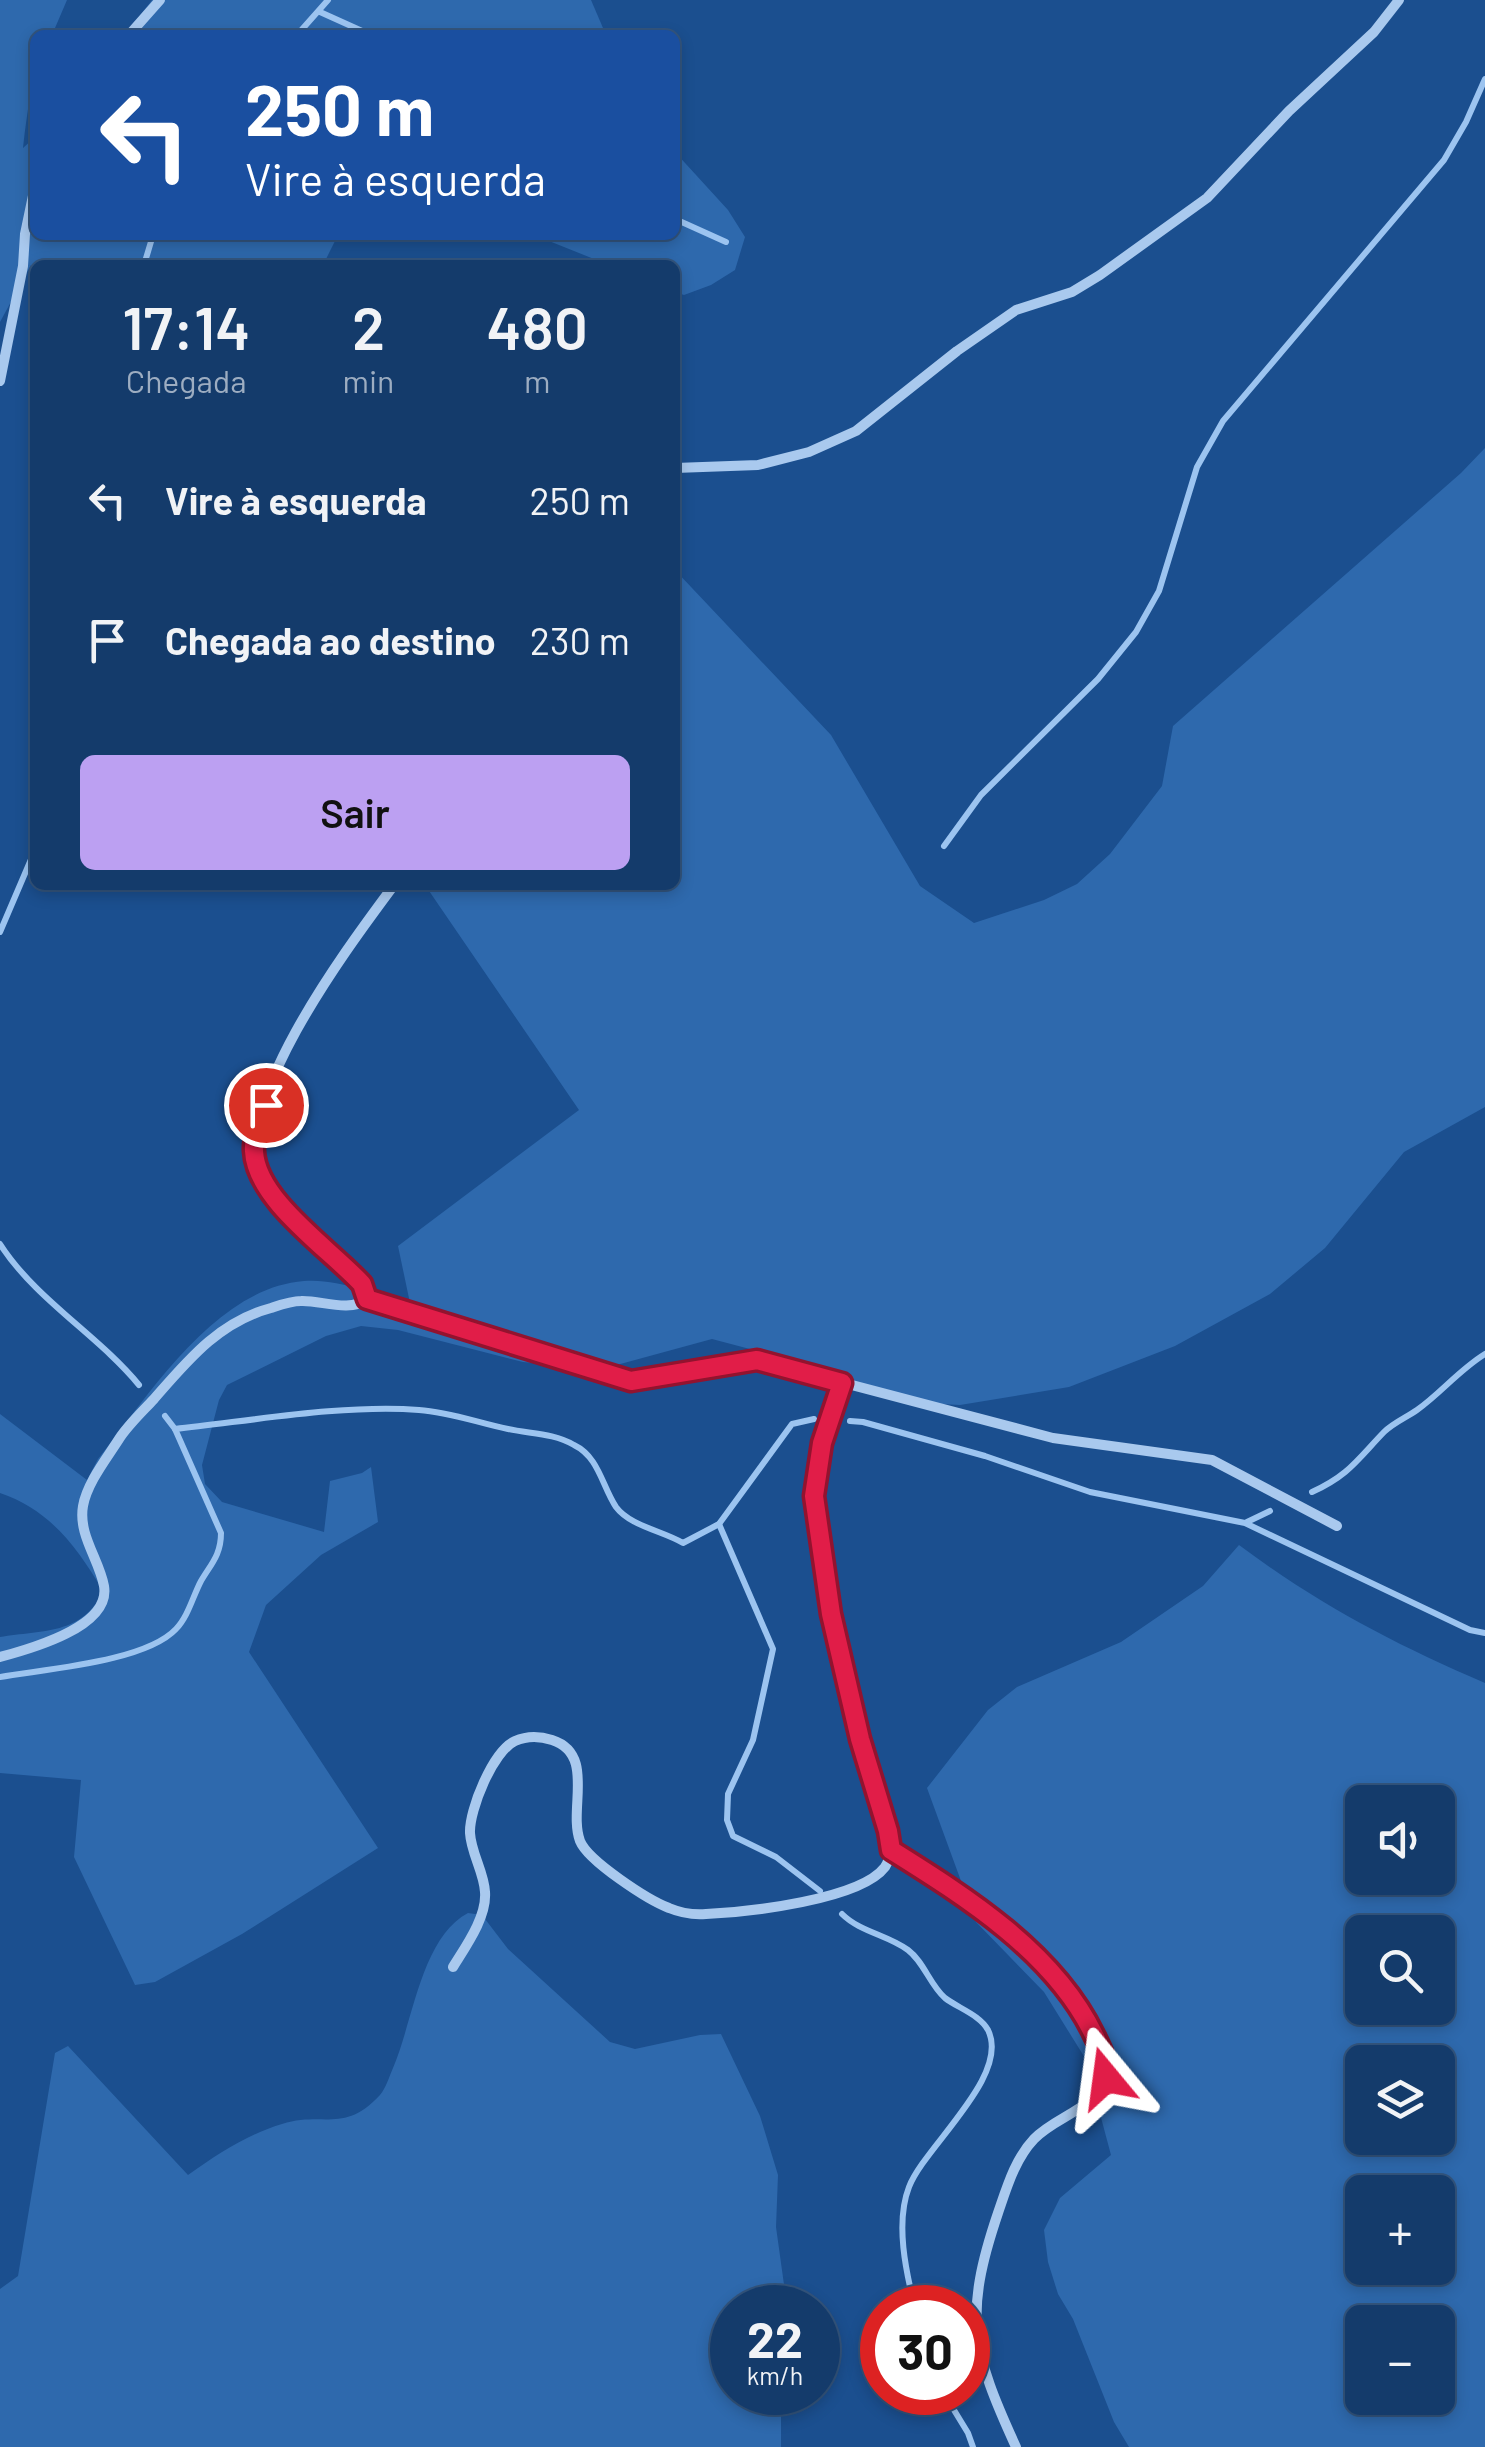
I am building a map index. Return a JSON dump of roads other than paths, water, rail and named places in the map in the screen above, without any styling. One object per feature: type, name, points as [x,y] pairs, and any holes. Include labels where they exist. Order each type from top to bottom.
[{"type":"street","points":[[133,30],[160,0]]},
{"type":"street","points":[[680,468],[758,464],[825,446],[856,431],[1016,310],[1072,292],[1100,275],[1206,198],[1289,111],[1374,32],[1399,0]]},
{"type":"street","points":[[0,381],[24,266],[30,210]]},
{"type":"street","points":[[367,1299],[362,1284],[262,1181],[254,1150],[275,1078],[304,1014],[390,890]]},
{"type":"street","points":[[367,1299],[631,1381],[757,1360],[1053,1438],[1212,1460],[1337,1526]]},
{"type":"street","points":[[0,1658],[81,1626],[96,1615],[104,1587],[82,1518],[88,1491],[122,1435],[194,1354],[227,1326],[265,1310],[298,1300],[341,1305],[367,1299]]},
{"type":"street","points":[[454,1968],[484,1904],[485,1892],[470,1832],[473,1812],[492,1766],[510,1743],[519,1739],[545,1738],[566,1748],[576,1764],[577,1825],[584,1848],[666,1908],[706,1914],[834,1896],[874,1877],[884,1867],[891,1850],[888,1831],[860,1739],[831,1614],[814,1496],[822,1443],[842,1383]]},
{"type":"street","points":[[891,1850],[981,1911],[1035,1956],[1068,1992],[1090,2026],[1108,2067],[1106,2078],[1090,2102],[1052,2122],[1024,2151],[1014,2169],[984,2258],[977,2297],[978,2348],[990,2388],[1016,2447]]},
{"type":"waterway","points":[[301,30],[328,0]]},
{"type":"waterway","points":[[320,12],[360,30]]},
{"type":"waterway","points":[[944,846],[981,795],[1098,679],[1136,632],[1159,591],[1197,467],[1223,421],[1444,160],[1485,79]]},
{"type":"waterway","points":[[680,221],[726,242]]},
{"type":"waterway","points":[[146,260],[152,240]]},
{"type":"waterway","points":[[0,932],[30,862]]},
{"type":"waterway","points":[[0,1244],[31,1283],[139,1385]]},
{"type":"waterway","points":[[1312,1492],[1344,1473],[1388,1429],[1485,1354]]},
{"type":"waterway","points":[[175,1429],[329,1411],[390,1409],[442,1413],[550,1436],[574,1445],[589,1457],[622,1514],[683,1543],[719,1524],[792,1424],[814,1419]]},
{"type":"waterway","points":[[0,1677],[119,1657],[161,1640],[184,1619],[217,1553],[221,1533],[175,1429],[165,1416]]},
{"type":"waterway","points":[[850,1421],[985,1456],[1090,1492],[1245,1523],[1470,1630],[1485,1633]]},
{"type":"waterway","points":[[1247,1522],[1270,1511]]},
{"type":"waterway","points":[[719,1524],[773,1649],[753,1740],[728,1794],[727,1820],[733,1836],[776,1857],[820,1891]]},
{"type":"waterway","points":[[842,1914],[914,1955],[945,1998],[984,2025],[992,2048],[977,2089],[909,2187],[902,2232],[910,2285]]},
{"type":"waterway","points":[[957,2415],[973,2447]]}]
